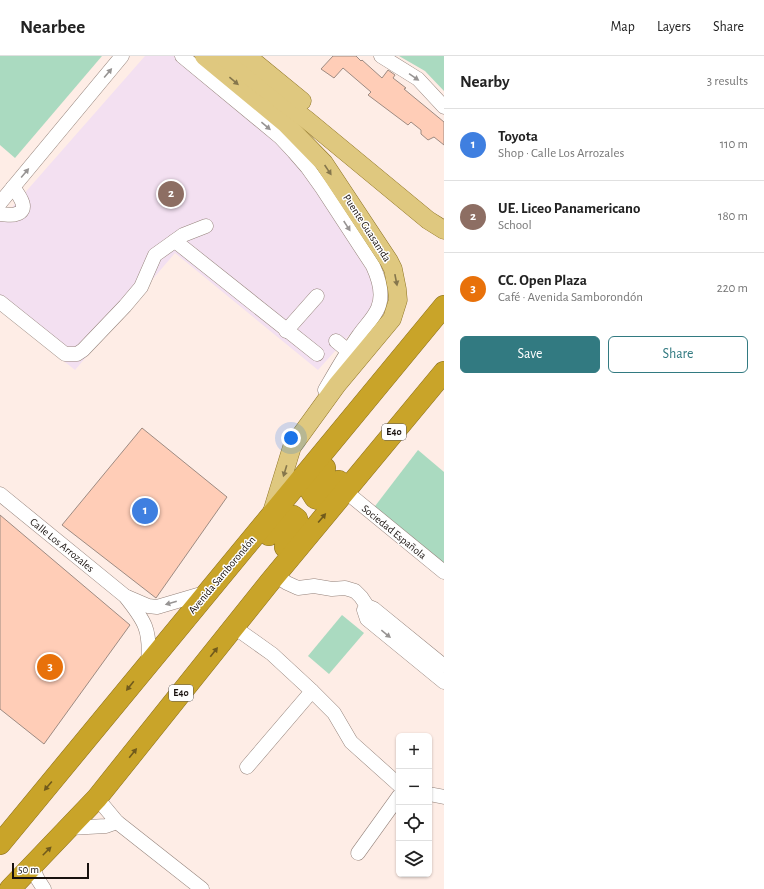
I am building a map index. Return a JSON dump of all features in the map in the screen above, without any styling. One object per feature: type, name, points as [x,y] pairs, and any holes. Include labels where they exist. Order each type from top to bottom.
[{"type":"highway","name":"Avenida Samborondón","points":[[3,835],[148,664],[444,306]]},
{"type":"highway","points":[[418,337],[371,410],[311,486],[310,490],[314,498],[318,499],[325,497],[365,449],[438,384]]},
{"type":"highway","name":"E40","points":[[11,889],[69,828],[108,811],[230,631],[345,491],[438,384]]},
{"type":"highway","points":[[208,592],[232,575],[284,520],[290,516],[293,516],[297,519],[299,526],[272,564],[272,579]]},
{"type":"main road","name":"Puente Guasamda","points":[[204,56],[285,123],[324,163],[389,261],[396,278],[398,300],[392,319],[338,385],[292,447],[270,517]]},
{"type":"main road","points":[[224,56],[308,120],[428,220],[444,230]]},
{"type":"main road","points":[[247,56],[444,216]]},
{"type":"street","points":[[0,203],[122,56]]},
{"type":"street","points":[[182,56],[280,138],[308,166],[378,276],[380,287],[378,307],[372,318],[356,329],[348,351],[292,447]]},
{"type":"street","points":[[381,56],[418,79],[444,107]]},
{"type":"street","points":[[0,214],[15,215],[23,208],[23,202],[13,187]]},
{"type":"street","points":[[0,302],[65,354],[77,354],[84,350],[141,287],[155,255],[189,232],[206,226]]},
{"type":"street","points":[[174,241],[317,354]]},
{"type":"street","points":[[286,331],[317,296]]},
{"type":"street","points":[[336,341],[348,351]]},
{"type":"street","name":"Sociedad Española","points":[[345,491],[444,572]]},
{"type":"street","name":"Calle Los Arrozales","points":[[0,494],[125,596],[144,624],[148,636],[148,664]]},
{"type":"street","points":[[272,579],[298,588],[314,586],[346,588],[355,591],[367,606],[364,610],[367,619],[444,666]]},
{"type":"street","name":"Calle Los Arrozales","points":[[125,596],[148,606],[157,607],[208,592]]},
{"type":"street","points":[[230,631],[255,653],[272,654],[334,713],[351,742],[396,782]]},
{"type":"street","points":[[408,644],[444,682]]},
{"type":"street","points":[[247,766],[312,691]]},
{"type":"street","points":[[432,795],[444,797]]},
{"type":"street","points":[[358,853],[396,800]]},
{"type":"street","points":[[69,828],[95,828],[106,826],[108,811]]},
{"type":"street","points":[[108,811],[202,889]]},
{"type":"street","points":[[32,866],[44,889]]},
{"type":"shaded area","points":[[145,56],[174,56],[282,146],[306,174],[368,272],[373,286],[373,298],[370,312],[318,370],[175,253],[75,370],[0,310],[0,221]]},
{"type":"green space","points":[[0,56],[102,56],[15,158],[0,145]]},
{"type":"green space","points":[[399,56],[444,56],[444,91],[425,71]]},
{"type":"green space","points":[[418,450],[444,472],[444,576],[369,514]]},
{"type":"green space","points":[[342,615],[364,633],[329,674],[308,656]]},
{"type":"building","points":[[333,56],[356,56],[382,78],[388,70],[395,75],[393,78],[406,88],[404,89],[444,122],[444,145],[434,137],[428,140],[421,134],[421,130],[411,122],[408,125],[368,95],[371,92],[343,68],[334,78],[321,69]]},
{"type":"building","points":[[142,428],[227,497],[156,598],[62,525]]},
{"type":"building","points":[[0,515],[130,625],[44,744],[0,709]]},
{"type":"place","name":"UE. Liceo Panamericano","points":[[171,194]]},
{"type":"place","name":"Toyota","points":[[145,511]]},
{"type":"place","name":"CC. Open Plaza","points":[[50,667]]}]
